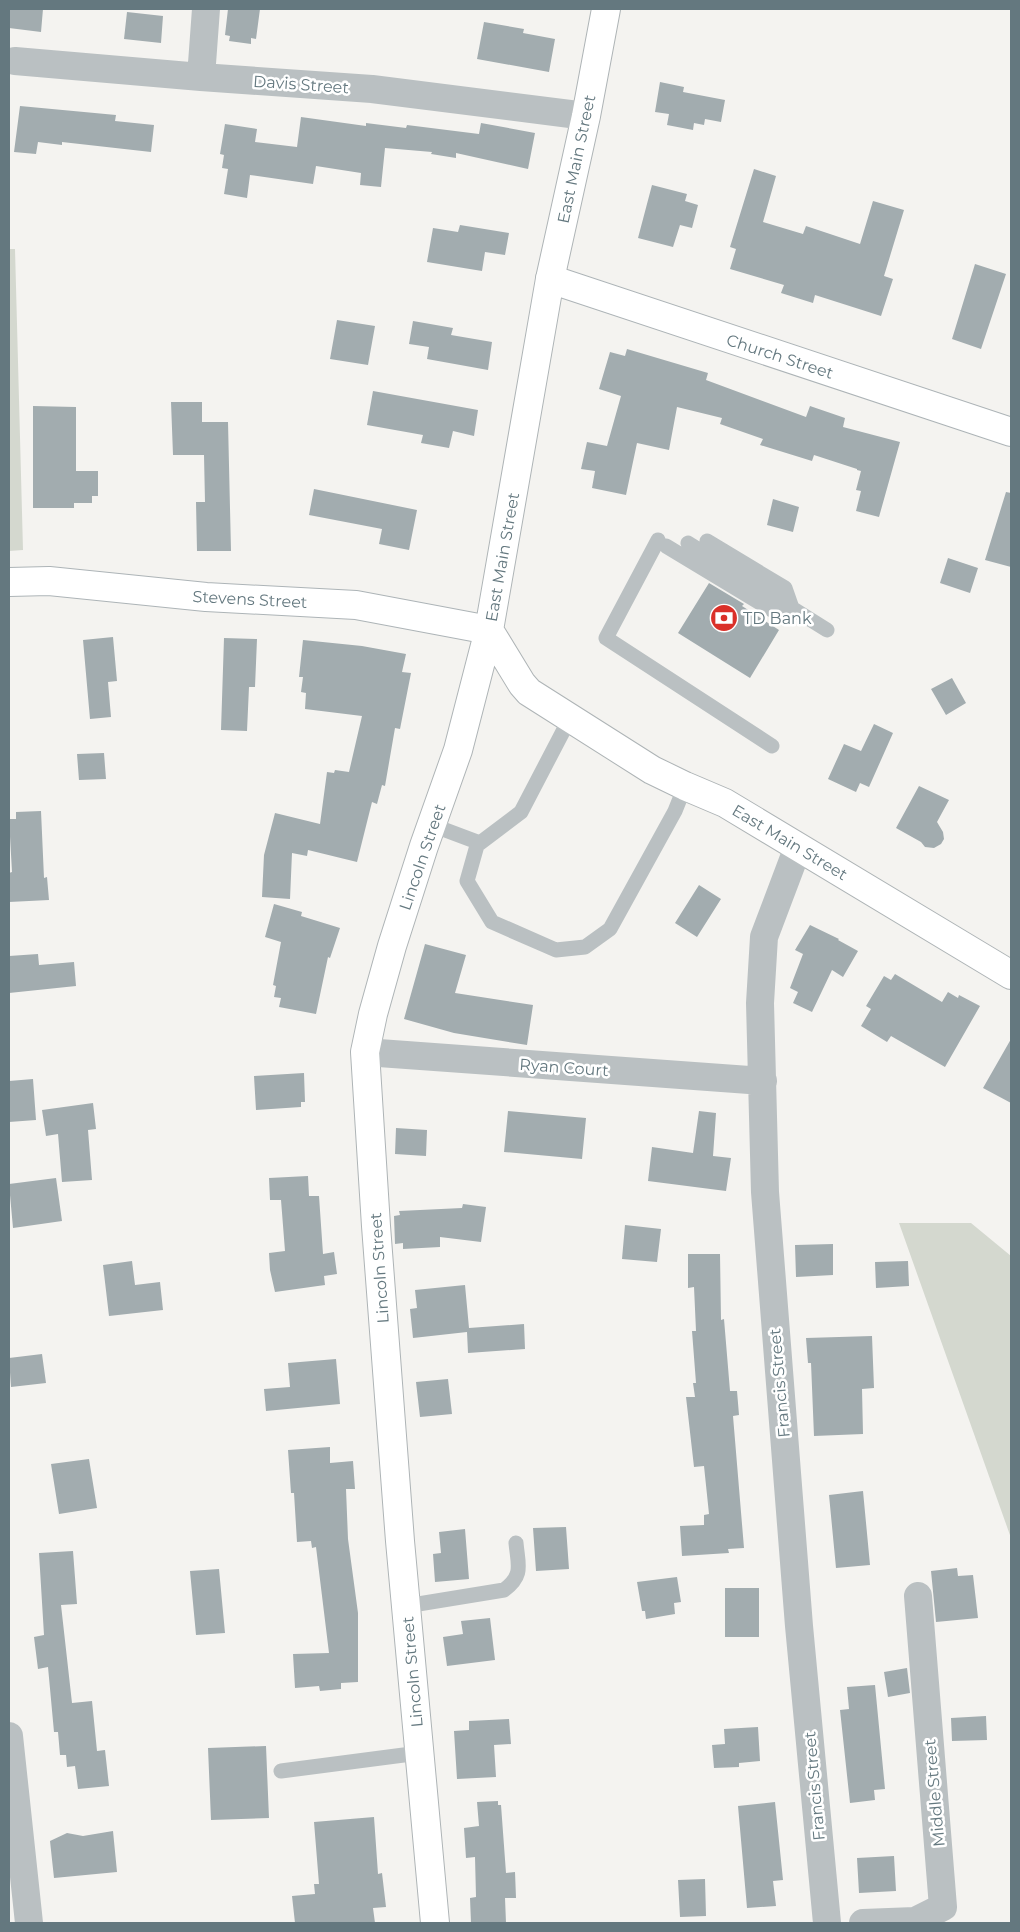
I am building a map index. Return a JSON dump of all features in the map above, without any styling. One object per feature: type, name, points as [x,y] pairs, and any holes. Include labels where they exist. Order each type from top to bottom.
[{"type":"main road","name":"East Main Street","points":[[606,9],[586,116],[550,279],[489,630],[522,684],[529,692],[652,770],[724,803],[1011,975]]},
{"type":"main road","name":"Church Street","points":[[550,279],[1011,432]]},
{"type":"main road","name":"Stevens Street","points":[[9,582],[49,581],[206,597],[356,605],[489,630]]},
{"type":"main road","name":"Lincoln Street","points":[[435,1923],[406,1606],[376,1226],[365,1052],[372,1014],[392,946],[458,750],[489,630]]},
{"type":"street","points":[[201,77],[206,9]]},
{"type":"street","name":"Davis Street","points":[[15,61],[372,89],[586,116]]},
{"type":"street","name":"Francis Street","points":[[798,847],[764,937],[760,1003],[765,1192],[799,1626],[827,1923]]},
{"type":"street","name":"Ryan Court","points":[[365,1052],[763,1080]]},
{"type":"street","name":"Middle Street","points":[[863,1923],[915,1921],[943,1907],[918,1596]]},
{"type":"street","points":[[9,1736],[29,1923]]},
{"type":"lane","points":[[707,540],[785,588],[792,608]]},
{"type":"lane","points":[[772,746],[606,638],[662,543],[772,610],[792,608]]},
{"type":"lane","points":[[688,543],[827,630]]},
{"type":"lane","points":[[432,824],[480,843],[521,812],[570,718]]},
{"type":"lane","points":[[478,842],[467,881],[492,922],[556,950],[585,947],[610,929],[675,812],[685,786]]},
{"type":"lane","points":[[406,1606],[504,1590],[515,1582],[518,1573],[516,1542]]},
{"type":"lane","points":[[281,1771],[420,1753]]},
{"type":"shaded area","points":[[9,249],[15,249],[23,550],[9,551]]},
{"type":"shaded area","points":[[899,1223],[971,1223],[1011,1256],[1011,1538]]},
{"type":"building","points":[[9,9],[43,9],[41,32],[9,28]]},
{"type":"building","points":[[228,9],[260,9],[256,39],[251,38],[251,44],[229,41],[230,36],[225,35]]},
{"type":"building","points":[[127,12],[163,16],[161,43],[124,39]]},
{"type":"building","points":[[484,22],[524,29],[523,33],[555,39],[549,72],[477,59]]},
{"type":"building","points":[[660,82],[684,87],[683,92],[725,100],[721,122],[705,119],[704,125],[694,123],[693,130],[667,125],[669,114],[655,112]]},
{"type":"building","points":[[20,106],[116,115],[115,121],[154,125],[151,152],[62,142],[62,145],[38,142],[36,154],[14,152]]},
{"type":"building","points":[[301,117],[366,126],[366,123],[406,128],[407,125],[479,134],[481,123],[535,133],[528,169],[456,153],[456,158],[431,154],[432,152],[385,148],[381,187],[360,185],[361,173],[316,166],[313,184],[250,175],[247,198],[224,194],[228,169],[222,168],[224,155],[220,154],[225,124],[257,129],[255,142],[297,147]]},
{"type":"building","points":[[754,169],[776,176],[763,222],[803,234],[806,226],[860,244],[873,201],[904,210],[884,276],[893,279],[881,316],[815,295],[813,303],[781,293],[784,285],[730,269],[736,249],[730,247]]},
{"type":"building","points":[[652,185],[687,194],[685,201],[698,205],[692,228],[680,225],[673,247],[638,238]]},
{"type":"building","points":[[460,225],[509,233],[505,255],[485,252],[482,271],[427,262],[433,228],[458,232]]},
{"type":"building","points":[[975,264],[1006,274],[981,349],[952,339]]},
{"type":"building","points":[[337,320],[375,326],[368,365],[330,359]]},
{"type":"building","points":[[413,321],[453,328],[451,335],[492,342],[488,370],[427,359],[429,347],[409,344]]},
{"type":"building","points":[[627,349],[708,373],[706,380],[806,417],[810,406],[845,418],[843,427],[900,442],[879,517],[856,511],[861,491],[856,490],[861,471],[814,455],[812,461],[760,445],[763,439],[720,424],[722,418],[677,407],[669,450],[637,443],[626,495],[592,488],[595,471],[581,469],[587,442],[607,446],[621,396],[599,389],[610,352],[625,356]]},
{"type":"building","points":[[373,391],[478,410],[474,436],[453,431],[449,448],[421,443],[423,435],[367,425]]},
{"type":"building","points":[[171,402],[202,402],[202,422],[228,422],[231,551],[197,551],[196,502],[205,502],[204,455],[173,455]]},
{"type":"building","points":[[33,406],[76,407],[76,471],[98,471],[98,496],[92,496],[92,503],[74,503],[74,508],[33,508]]},
{"type":"building","points":[[314,489],[417,510],[409,550],[379,544],[382,529],[309,515]]},
{"type":"building","points":[[1006,492],[1011,493],[1011,567],[985,560]]},
{"type":"building","points":[[773,499],[799,507],[793,532],[767,525]]},
{"type":"building","points":[[948,558],[978,568],[970,593],[940,583]]},
{"type":"building","name":"TD Bank","points":[[709,583],[744,604],[742,606],[779,630],[750,678],[678,633]]},
{"type":"building","points":[[113,637],[117,681],[108,682],[111,717],[90,719],[83,640]]},
{"type":"building","points":[[224,638],[257,639],[255,687],[249,687],[247,731],[221,730]]},
{"type":"building","points":[[303,640],[362,646],[406,654],[402,672],[411,673],[400,729],[395,728],[385,786],[382,785],[377,804],[372,802],[357,862],[308,850],[307,856],[292,853],[290,899],[262,897],[264,855],[275,813],[320,824],[327,772],[334,773],[335,770],[349,772],[362,716],[305,709],[306,693],[301,692],[303,677],[299,677]]},
{"type":"building","points":[[952,678],[966,703],[946,715],[931,689]]},
{"type":"building","points":[[874,724],[893,733],[869,787],[860,783],[856,792],[828,779],[844,744],[861,751]]},
{"type":"building","points":[[104,753],[106,779],[79,780],[77,754]]},
{"type":"building","points":[[919,786],[949,800],[937,822],[943,832],[944,839],[941,844],[934,848],[925,847],[921,842],[896,828]]},
{"type":"building","points":[[41,811],[44,878],[47,877],[49,900],[9,902],[9,873],[12,872],[9,819],[16,819],[16,812]]},
{"type":"building","points":[[699,885],[721,899],[697,937],[675,923]]},
{"type":"building","points":[[274,904],[302,912],[301,916],[340,928],[330,958],[328,957],[316,1014],[279,1007],[281,998],[274,997],[276,986],[273,985],[281,942],[265,937]]},
{"type":"building","points":[[810,925],[839,939],[858,951],[843,977],[832,970],[812,1012],[793,1003],[798,992],[790,988],[803,954],[795,950]]},
{"type":"building","points":[[425,944],[466,955],[455,993],[533,1005],[527,1045],[454,1033],[404,1019]]},
{"type":"building","points":[[38,954],[39,965],[74,962],[76,986],[9,993],[9,956]]},
{"type":"building","points":[[895,974],[942,1002],[948,992],[958,998],[959,995],[980,1006],[945,1067],[891,1036],[887,1042],[861,1026],[871,1009],[866,1006],[884,976],[891,980]]},
{"type":"building","points":[[1011,1039],[1011,1103],[983,1088]]},
{"type":"building","points":[[304,1073],[305,1102],[301,1102],[301,1107],[256,1110],[254,1076]]},
{"type":"building","points":[[33,1079],[36,1120],[9,1122],[9,1081]]},
{"type":"building","points":[[93,1103],[96,1129],[88,1130],[92,1180],[62,1182],[58,1134],[46,1136],[42,1110]]},
{"type":"building","points":[[508,1111],[586,1118],[582,1159],[504,1152]]},
{"type":"building","points":[[699,1111],[716,1113],[713,1156],[731,1158],[726,1191],[648,1181],[652,1147],[693,1153]]},
{"type":"building","points":[[396,1128],[427,1130],[426,1156],[395,1154]]},
{"type":"building","points":[[308,1176],[309,1196],[319,1196],[323,1254],[334,1252],[337,1274],[324,1276],[325,1285],[275,1292],[270,1270],[269,1253],[285,1251],[281,1200],[270,1200],[269,1178]]},
{"type":"building","points":[[56,1178],[62,1221],[13,1228],[9,1184]]},
{"type":"building","points":[[463,1204],[486,1207],[481,1242],[440,1237],[440,1247],[403,1249],[403,1243],[395,1244],[394,1216],[400,1215],[399,1211],[462,1208]]},
{"type":"building","points":[[625,1225],[661,1229],[657,1262],[622,1259]]},
{"type":"building","points":[[833,1244],[833,1275],[796,1277],[795,1245]]},
{"type":"building","points":[[688,1254],[720,1254],[721,1320],[724,1319],[730,1391],[737,1391],[739,1415],[733,1416],[744,1548],[728,1549],[729,1553],[682,1556],[680,1526],[704,1525],[704,1515],[709,1514],[704,1466],[694,1467],[686,1397],[695,1397],[693,1383],[696,1383],[692,1331],[696,1331],[694,1287],[688,1288]]},
{"type":"building","points":[[132,1261],[135,1285],[160,1282],[163,1310],[109,1316],[103,1265]]},
{"type":"building","points":[[908,1261],[909,1286],[876,1288],[875,1262]]},
{"type":"building","points":[[465,1285],[469,1328],[524,1324],[525,1349],[468,1353],[467,1332],[413,1338],[410,1309],[417,1308],[415,1290]]},
{"type":"building","points":[[872,1336],[874,1388],[862,1389],[863,1434],[814,1436],[811,1363],[808,1363],[806,1338]]},
{"type":"building","points":[[42,1354],[46,1383],[11,1387],[9,1358]]},
{"type":"building","points":[[336,1359],[340,1404],[266,1411],[264,1389],[290,1387],[288,1363]]},
{"type":"building","points":[[448,1379],[452,1414],[420,1417],[416,1382]]},
{"type":"building","points":[[330,1447],[330,1463],[353,1461],[355,1489],[346,1489],[348,1539],[358,1613],[358,1682],[341,1683],[341,1689],[320,1691],[319,1686],[295,1688],[293,1654],[329,1653],[316,1547],[312,1548],[311,1541],[297,1542],[294,1493],[291,1493],[288,1450]]},
{"type":"building","points":[[89,1459],[97,1508],[59,1514],[51,1464]]},
{"type":"building","points":[[863,1491],[870,1565],[836,1568],[829,1495]]},
{"type":"building","points":[[566,1527],[569,1569],[536,1571],[533,1528]]},
{"type":"building","points":[[465,1529],[469,1579],[435,1582],[433,1554],[441,1553],[439,1532]]},
{"type":"building","points":[[73,1551],[77,1604],[61,1605],[72,1703],[92,1701],[97,1751],[105,1750],[109,1786],[78,1789],[75,1766],[67,1767],[66,1755],[60,1755],[58,1732],[54,1732],[48,1667],[38,1669],[34,1637],[44,1635],[39,1553]]},
{"type":"building","points":[[957,1568],[958,1576],[973,1575],[978,1618],[936,1622],[931,1571]]},
{"type":"building","points":[[219,1569],[225,1633],[196,1635],[190,1571]]},
{"type":"building","points":[[677,1577],[681,1602],[674,1603],[675,1614],[646,1619],[645,1611],[642,1611],[637,1582]]},
{"type":"building","points":[[725,1588],[759,1588],[759,1637],[725,1637]]},
{"type":"building","points":[[490,1618],[495,1660],[447,1666],[443,1637],[463,1634],[461,1621]]},
{"type":"building","points":[[907,1668],[910,1693],[888,1697],[884,1672]]},
{"type":"building","points":[[875,1685],[885,1789],[874,1790],[875,1800],[850,1803],[840,1710],[849,1709],[847,1687]]},
{"type":"building","points":[[986,1716],[987,1740],[952,1741],[951,1718]]},
{"type":"building","points":[[509,1719],[511,1744],[494,1745],[496,1777],[457,1779],[454,1731],[469,1730],[469,1721]]},
{"type":"building","points":[[758,1727],[760,1761],[739,1763],[739,1767],[714,1768],[712,1745],[725,1744],[724,1729]]},
{"type":"building","points":[[266,1746],[269,1818],[211,1820],[208,1748]]},
{"type":"building","points":[[498,1801],[498,1805],[501,1805],[506,1873],[515,1872],[516,1898],[505,1898],[506,1923],[471,1923],[470,1898],[476,1897],[475,1857],[466,1858],[464,1828],[479,1826],[477,1802]]},
{"type":"building","points":[[775,1802],[783,1880],[773,1881],[776,1906],[747,1908],[738,1806]]},
{"type":"building","points":[[374,1817],[378,1874],[382,1873],[386,1907],[373,1908],[375,1923],[295,1923],[292,1896],[315,1894],[314,1884],[319,1884],[314,1822]]},
{"type":"building","points":[[113,1831],[117,1872],[54,1878],[50,1841],[67,1833],[83,1836]]},
{"type":"building","points":[[894,1856],[896,1891],[859,1893],[857,1858]]},
{"type":"building","points":[[705,1879],[706,1916],[680,1917],[678,1880]]},
{"type":"place","name":"TD Bank","points":[[724,618]]}]
